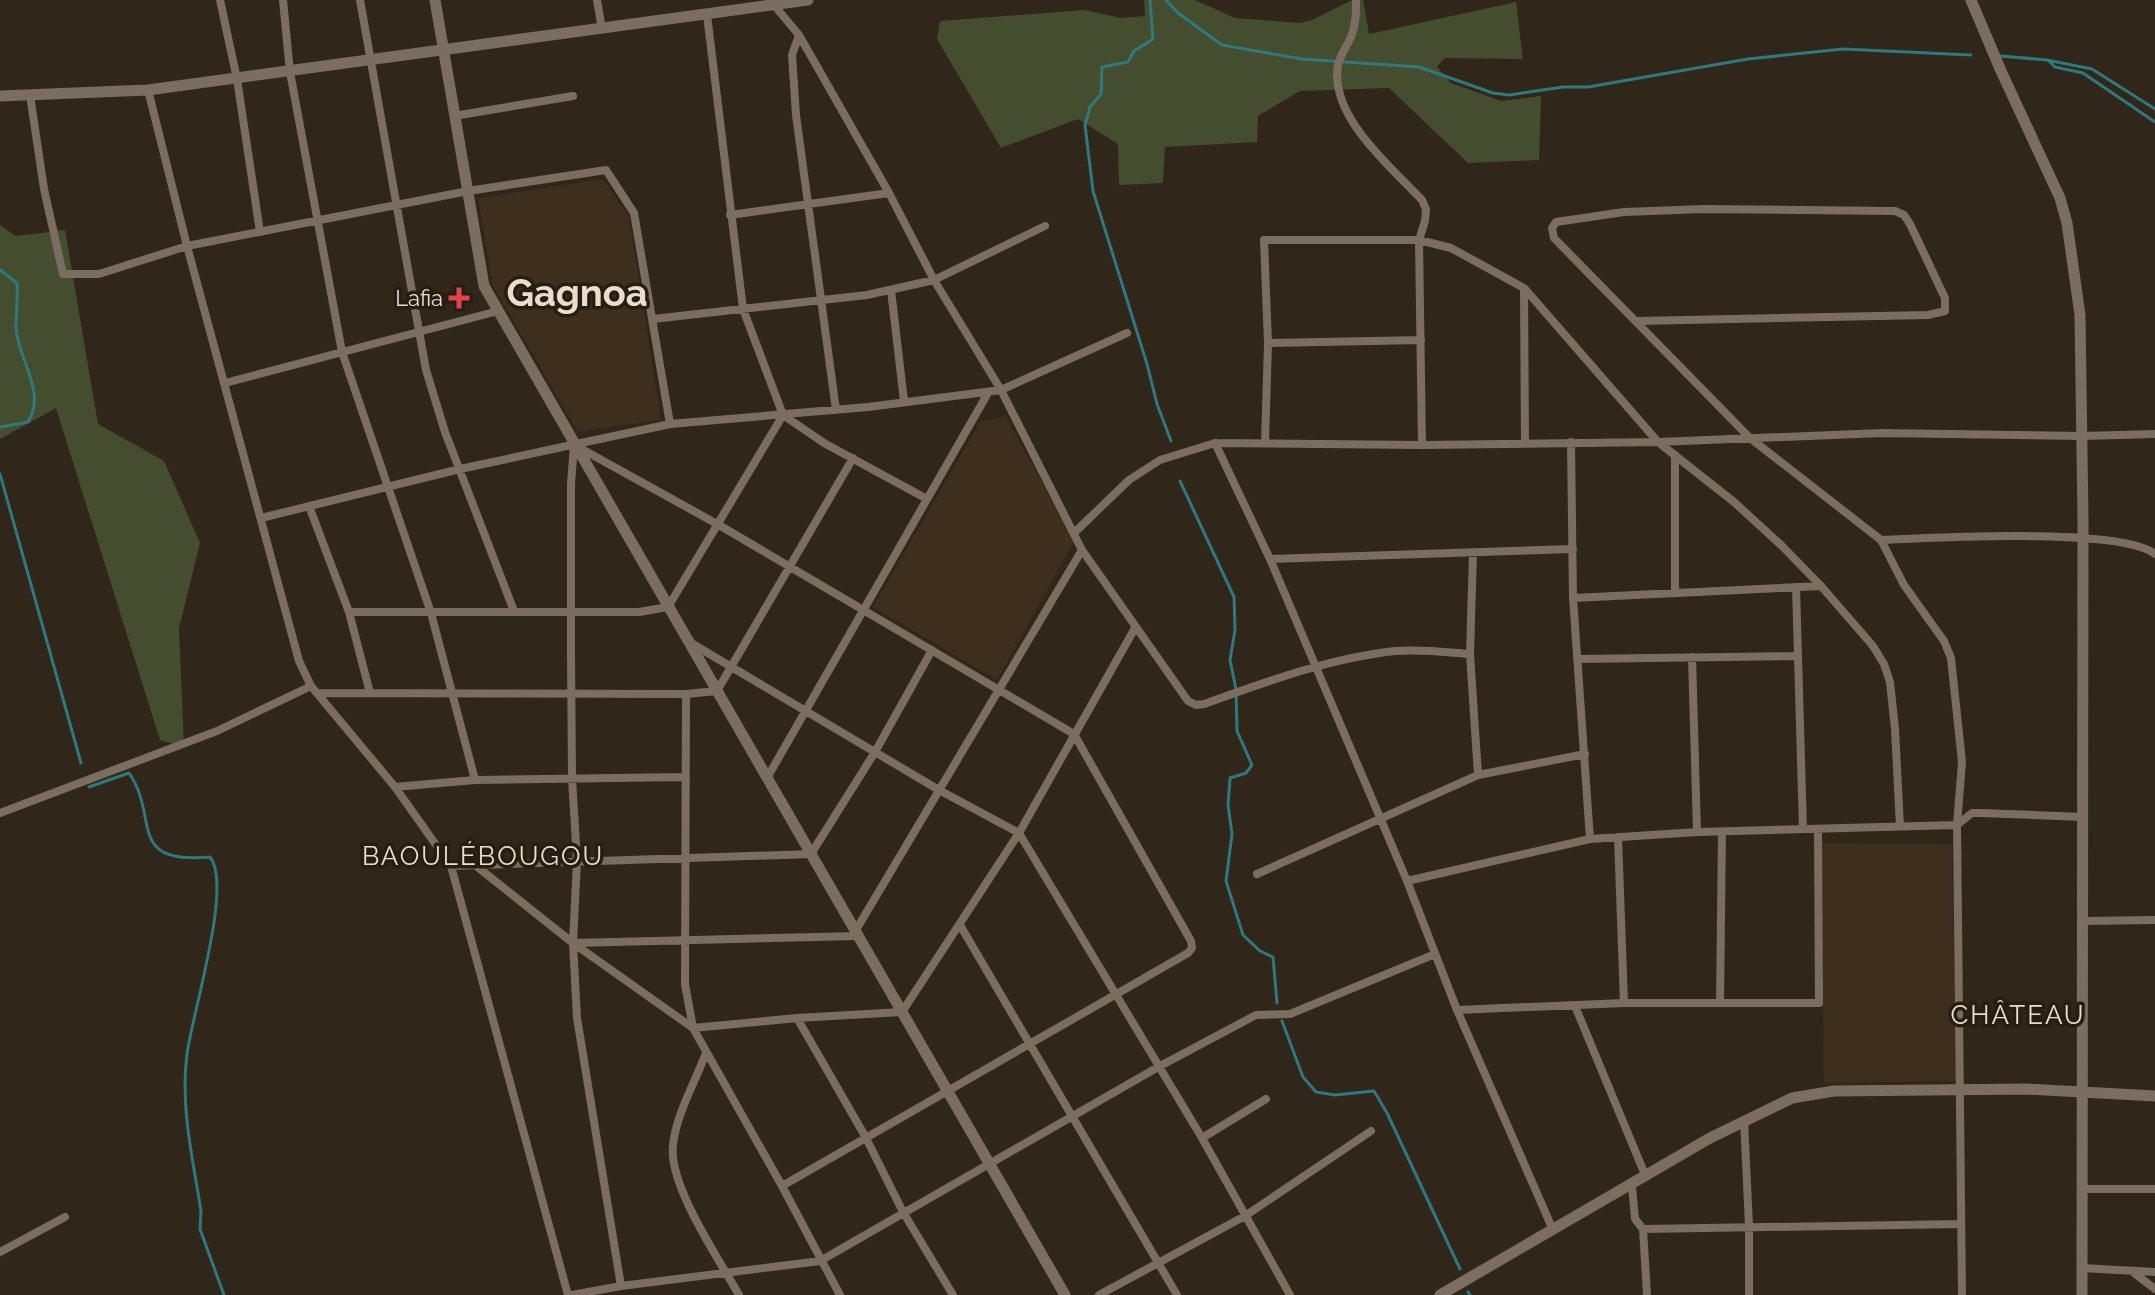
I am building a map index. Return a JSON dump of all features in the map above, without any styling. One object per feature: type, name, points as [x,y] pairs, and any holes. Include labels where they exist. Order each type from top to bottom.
[{"type":"street","points":[[220,0],[237,79],[260,232]]},
{"type":"street","points":[[283,0],[290,72],[342,352],[431,613],[475,780]]},
{"type":"street","points":[[360,0],[418,332],[432,392],[514,611]]},
{"type":"street","points":[[435,0],[484,286],[1065,1295]]},
{"type":"street","points":[[597,0],[602,29]]},
{"type":"street","points":[[0,96],[148,90],[707,15],[772,2],[808,0]]},
{"type":"street","points":[[1356,0],[1355,24],[1339,61],[1339,90],[1363,138],[1422,200],[1426,209],[1419,240],[1422,445]]},
{"type":"street","points":[[1971,0],[2060,198],[2067,223],[2080,315],[2083,537],[2082,1295]]},
{"type":"street","points":[[772,2],[799,35],[889,193],[934,280],[1001,390],[1082,550],[1188,701],[1196,705],[1204,704],[1314,667],[1396,651],[1470,654]]},
{"type":"street","points":[[707,15],[743,309],[783,415],[824,443],[927,499]]},
{"type":"street","points":[[799,35],[792,55],[796,115],[836,410]]},
{"type":"street","points":[[148,90],[299,661],[314,689],[395,787],[451,866],[570,1295],[820,1261],[1160,1066],[1256,1015],[1290,1014],[1435,954]]},
{"type":"street","points":[[30,95],[44,189],[63,274],[99,274],[187,246],[468,191],[606,170],[634,213],[670,424]]},
{"type":"street","points":[[454,116],[573,96]]},
{"type":"street","points":[[730,215],[889,193]]},
{"type":"street","points":[[1637,321],[1928,315],[1945,311],[1945,298],[1910,224],[1904,215],[1895,211],[1691,209],[1624,212],[1556,222],[1552,228],[1554,238],[1750,438],[1881,540],[1904,585],[1944,641],[1951,658],[1962,762],[1957,825],[1962,1295]]},
{"type":"street","points":[[653,319],[820,300],[891,290],[934,280],[1045,226]]},
{"type":"street","points":[[1265,443],[1268,343],[1264,240],[1419,240],[1451,248],[1524,288],[1658,442],[1734,502],[1821,586],[1873,646],[1884,664],[1894,708],[1900,826]]},
{"type":"street","points":[[1524,288],[1525,444]]},
{"type":"street","points":[[891,290],[904,401]]},
{"type":"street","points":[[225,383],[498,311]]},
{"type":"street","points":[[261,518],[460,469],[670,424],[988,393],[1127,333]]},
{"type":"street","points":[[1268,343],[1421,340]]},
{"type":"street","points":[[767,778],[988,393]]},
{"type":"street","points":[[349,612],[639,612],[668,607],[783,415]]},
{"type":"street","points":[[1074,533],[1129,480],[1160,460],[1215,443],[1422,445],[1658,442],[1882,433],[2155,434]]},
{"type":"street","points":[[1571,442],[1573,598],[1590,839]]},
{"type":"street","points":[[1215,443],[1270,559],[1407,881],[1457,1010],[1553,1230]]},
{"type":"street","points":[[574,445],[719,525],[1074,734],[1191,941],[1192,948],[1188,953],[782,1186]]},
{"type":"street","points":[[574,445],[571,484],[571,692],[577,861],[573,943],[577,1018],[621,1286]]},
{"type":"street","points":[[1675,455],[1675,592]]},
{"type":"street","points":[[717,691],[853,458]]},
{"type":"street","points":[[309,506],[349,612],[370,693]]},
{"type":"street","points":[[1881,540],[2083,537],[2134,544],[2155,554]]},
{"type":"street","points":[[1270,559],[1573,549]]},
{"type":"street","points":[[857,933],[1082,550]]},
{"type":"street","points":[[1473,553],[1470,654],[1478,775]]},
{"type":"street","points":[[1573,598],[1821,586]]},
{"type":"street","points":[[1796,587],[1803,829]]},
{"type":"street","points":[[902,1012],[1019,833],[1135,628]]},
{"type":"street","points":[[688,641],[939,790],[1019,833],[1118,994],[1290,1295]]},
{"type":"street","points":[[811,854],[875,752],[932,650]]},
{"type":"street","points":[[1578,659],[1798,656]]},
{"type":"street","points":[[1692,657],[1697,832]]},
{"type":"street","points":[[0,813],[217,731],[314,689],[370,693],[686,694],[717,691]]},
{"type":"street","points":[[686,694],[685,984],[693,1028],[840,1295]]},
{"type":"street","points":[[1257,874],[1478,775],[1585,754]]},
{"type":"street","points":[[395,787],[475,780],[685,777]]},
{"type":"street","points":[[1407,881],[1590,839],[1697,832],[1957,825],[1972,813],[2083,817]]},
{"type":"street","points":[[1457,1010],[1624,1003],[1819,1003],[1818,830]]},
{"type":"street","points":[[1720,1003],[1722,832]]},
{"type":"street","points":[[1618,837],[1624,1003]]},
{"type":"street","points":[[451,866],[811,854]]},
{"type":"street","points":[[475,865],[573,943],[693,1028],[902,1012]]},
{"type":"street","points":[[2083,921],[2155,920]]},
{"type":"street","points":[[960,925],[1177,1295]]},
{"type":"street","points":[[573,943],[857,933]]},
{"type":"street","points":[[1575,1006],[1646,1177]]},
{"type":"street","points":[[797,1018],[865,1136],[903,1212],[953,1295]]},
{"type":"street","points":[[706,1053],[675,1133],[672,1158],[680,1188],[739,1295]]},
{"type":"street","points":[[1440,1295],[1744,1120],[1792,1098],[1865,1090],[2083,1091],[2155,1096]]},
{"type":"street","points":[[1202,1138],[1266,1099]]},
{"type":"street","points":[[1744,1120],[1749,1295]]},
{"type":"street","points":[[1099,1295],[1245,1216],[1371,1131]]},
{"type":"street","points":[[1632,1186],[1635,1219],[1643,1229],[1647,1295]]},
{"type":"street","points":[[2083,1189],[2155,1189]]},
{"type":"street","points":[[0,1252],[65,1217]]},
{"type":"street","points":[[1643,1229],[1961,1224]]},
{"type":"street","points":[[2082,1268],[2155,1272]]},
{"type":"street","points":[[2132,1272],[2155,1289]]},
{"type":"shaded area","points":[[603,179],[629,216],[661,420],[578,432],[493,286],[478,198]]},
{"type":"shaded area","points":[[1005,416],[1075,540],[997,680],[873,607],[980,422]]},
{"type":"shaded area","points":[[1821,843],[1952,844],[1956,1081],[1824,1083]]},
{"type":"green space","points":[[1144,0],[1195,0],[1235,18],[1300,23],[1352,0],[1363,0],[1369,34],[1516,2],[1523,59],[1445,58],[1437,67],[1451,83],[1501,101],[1541,96],[1539,160],[1468,163],[1389,88],[1300,91],[1258,116],[1257,142],[1165,147],[1163,183],[1119,185],[1118,144],[1078,119],[1001,148],[937,39],[940,21],[1084,10],[1121,18],[1145,16]]},
{"type":"green space","points":[[0,225],[16,236],[65,230],[98,424],[164,461],[200,543],[179,628],[184,747],[160,740],[56,408],[0,439]]},
{"type":"waterway","points":[[1150,0],[1153,39],[1134,51],[1128,62],[1102,67],[1101,94],[1090,107],[1085,125],[1093,191],[1171,441]]},
{"type":"waterway","points":[[1166,0],[1178,13],[1222,45],[1302,59],[1419,67],[1493,93],[1509,95],[1563,87],[1588,87],[1748,59],[1843,49],[1971,55]]},
{"type":"waterway","points":[[2001,56],[2047,60],[2092,69],[2155,109]]},
{"type":"waterway","points":[[2049,61],[2055,67],[2083,73],[2155,122]]},
{"type":"waterway","points":[[0,270],[17,283],[16,328],[34,399],[28,422],[0,427]]},
{"type":"waterway","points":[[0,474],[81,763]]},
{"type":"waterway","points":[[1180,481],[1234,597],[1235,630],[1230,660],[1236,689],[1237,731],[1252,765],[1246,773],[1230,778],[1228,805],[1232,834],[1226,881],[1243,935],[1260,951],[1273,957],[1277,1003]]},
{"type":"waterway","points":[[89,787],[129,773],[138,790],[155,846],[166,853],[183,857],[210,857],[216,872],[214,922],[190,1035],[185,1093],[188,1133],[201,1211],[200,1229],[224,1295]]},
{"type":"waterway","points":[[1282,1021],[1303,1077],[1316,1092],[1335,1095],[1374,1091],[1460,1269]]},
{"type":"place","name":"Lafia","points":[[459,298]]},
{"type":"district","name":"Gagnoa","points":[[577,292]]},
{"type":"district","name":"BAOULÉBOUGOU","points":[[483,856]]},
{"type":"district","name":"CHÂTEAU","points":[[2018,1015]]}]
